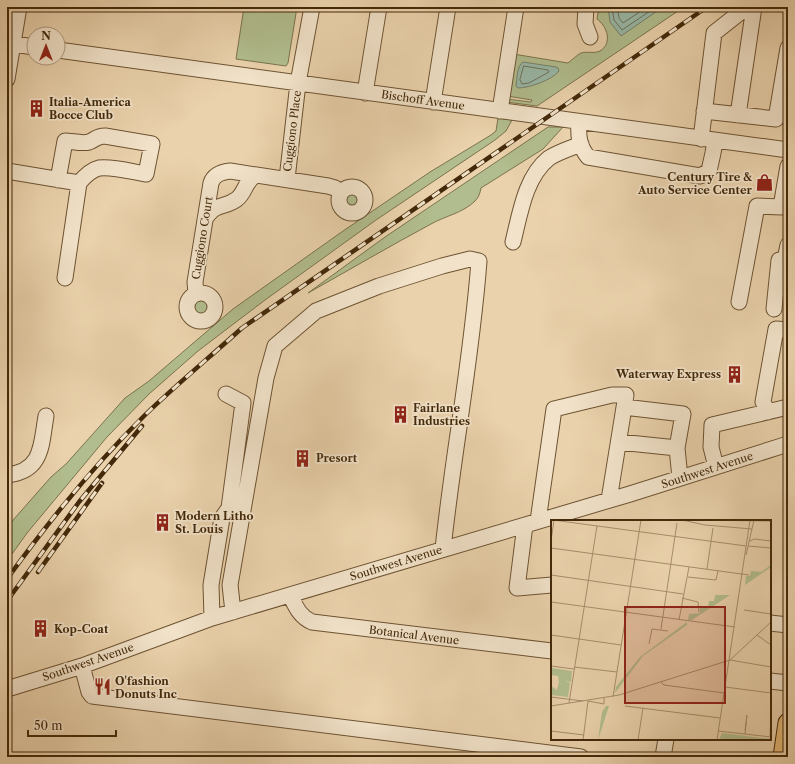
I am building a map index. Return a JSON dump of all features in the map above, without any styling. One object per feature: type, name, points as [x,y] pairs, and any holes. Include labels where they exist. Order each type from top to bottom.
[{"type":"main road","points":[[785,754],[788,723]]},
{"type":"street","points":[[7,79],[10,43],[19,7]]},
{"type":"street","name":"Cuggiono Place","points":[[287,179],[298,83],[312,7]]},
{"type":"street","points":[[366,93],[379,7]]},
{"type":"street","points":[[433,102],[448,7]]},
{"type":"street","points":[[500,111],[516,7]]},
{"type":"street","points":[[586,7],[585,24],[590,37]]},
{"type":"street","points":[[579,122],[578,137],[582,150],[588,157],[700,176],[709,171],[713,154],[708,140],[704,111],[714,33],[747,7]]},
{"type":"street","points":[[738,115],[754,7]]},
{"type":"street","points":[[10,43],[26,46]]},
{"type":"street","points":[[704,111],[776,119],[788,48]]},
{"type":"street","name":"Bischoff Avenue","points":[[66,51],[788,150]]},
{"type":"street","points":[[58,180],[65,141],[86,142],[99,136],[105,136],[152,144],[146,174],[98,168],[84,177],[79,184],[66,278]]},
{"type":"street","points":[[513,242],[527,191],[533,179],[550,158],[580,144]]},
{"type":"street","points":[[739,302],[757,206],[785,207],[788,166]]},
{"type":"street","points":[[7,171],[79,184]]},
{"type":"street","name":"Cuggiono Place","points":[[211,183],[213,178],[225,172],[287,179],[328,186],[341,192]]},
{"type":"street","points":[[205,219],[210,211],[216,207],[236,200],[247,182],[256,175]]},
{"type":"street","name":"Cuggiono Court","points":[[196,294],[195,282],[211,183]]},
{"type":"street","points":[[774,309],[779,260],[786,261],[788,245]]},
{"type":"street","points":[[233,612],[230,584],[266,378],[275,346],[316,311],[379,286],[442,266],[470,259],[479,261],[476,306],[443,549]]},
{"type":"street","points":[[768,412],[763,402],[776,328],[788,330]]},
{"type":"street","points":[[212,618],[212,584],[222,518],[229,508],[243,403],[226,394]]},
{"type":"street","points":[[551,585],[517,588],[532,523],[554,409],[612,395],[626,396],[609,500]]},
{"type":"street","points":[[624,407],[683,414],[677,448],[680,478]]},
{"type":"street","points":[[716,467],[711,447],[712,425],[788,408]]},
{"type":"street","points":[[7,475],[18,474],[31,466],[37,460],[41,449],[46,416]]},
{"type":"street","points":[[618,442],[677,448]]},
{"type":"street","name":"Southwest Avenue","points":[[7,689],[82,666],[212,618],[609,500],[788,444]]},
{"type":"street","name":"Botanical Avenue","points":[[290,595],[298,612],[305,619],[312,622],[551,651]]},
{"type":"street","points":[[771,623],[788,625]]},
{"type":"street","points":[[82,666],[89,692],[92,696],[581,757]]},
{"type":"street","points":[[771,680],[788,683]]},
{"type":"street","points":[[663,757],[666,740]]},
{"type":"green space","points":[[244,7],[297,7],[288,63],[286,66],[236,59]]},
{"type":"green space","points":[[599,7],[684,7],[537,106],[506,102],[507,99],[531,102],[532,100],[507,96],[513,54],[568,63],[581,53],[598,52],[604,48],[607,35],[604,26],[597,19]]},
{"type":"green space","points":[[498,118],[512,120],[506,131],[495,140],[376,220],[265,300],[198,351],[149,394],[107,437],[27,533],[7,561],[7,529],[14,519],[125,398],[149,381],[233,309],[343,231],[430,172],[491,135],[496,131]]},
{"type":"green space","points":[[548,127],[563,127],[543,149],[481,188],[475,201],[465,209],[436,221],[308,293],[385,237]]},
{"type":"green space","points":[[352,192],[359,197],[360,200],[355,207],[352,208],[345,203],[344,200],[349,193]]},
{"type":"green space","points":[[202,299],[209,304],[210,307],[205,314],[202,315],[195,310],[194,307],[199,300]]},
{"type":"water","points":[[608,7],[663,7],[621,36],[610,22]]},
{"type":"water","points":[[523,62],[556,67],[559,71],[540,83],[528,87],[518,88],[516,86],[518,72]]},
{"type":"railway","points":[[7,579],[56,515],[126,434],[181,382],[242,328],[707,7]]},
{"type":"railway","points":[[7,601],[79,502],[142,426]]},
{"type":"railway","points":[[38,572],[102,483]]},
{"type":"place","name":"Italia-America Bocce Club","points":[[36,108]]},
{"type":"place","name":"Century Tire & Auto Service Center","points":[[765,183]]},
{"type":"place","name":"Waterway Express","points":[[734,374]]},
{"type":"place","name":"Fairlane Industries","points":[[400,414]]},
{"type":"place","name":"Presort","points":[[303,458]]},
{"type":"place","name":"Modern Litho St. Louis","points":[[162,522]]},
{"type":"place","name":"Kop-Coat","points":[[41,629]]},
{"type":"place","name":"O'fashion Donuts Inc","points":[[102,687]]}]
